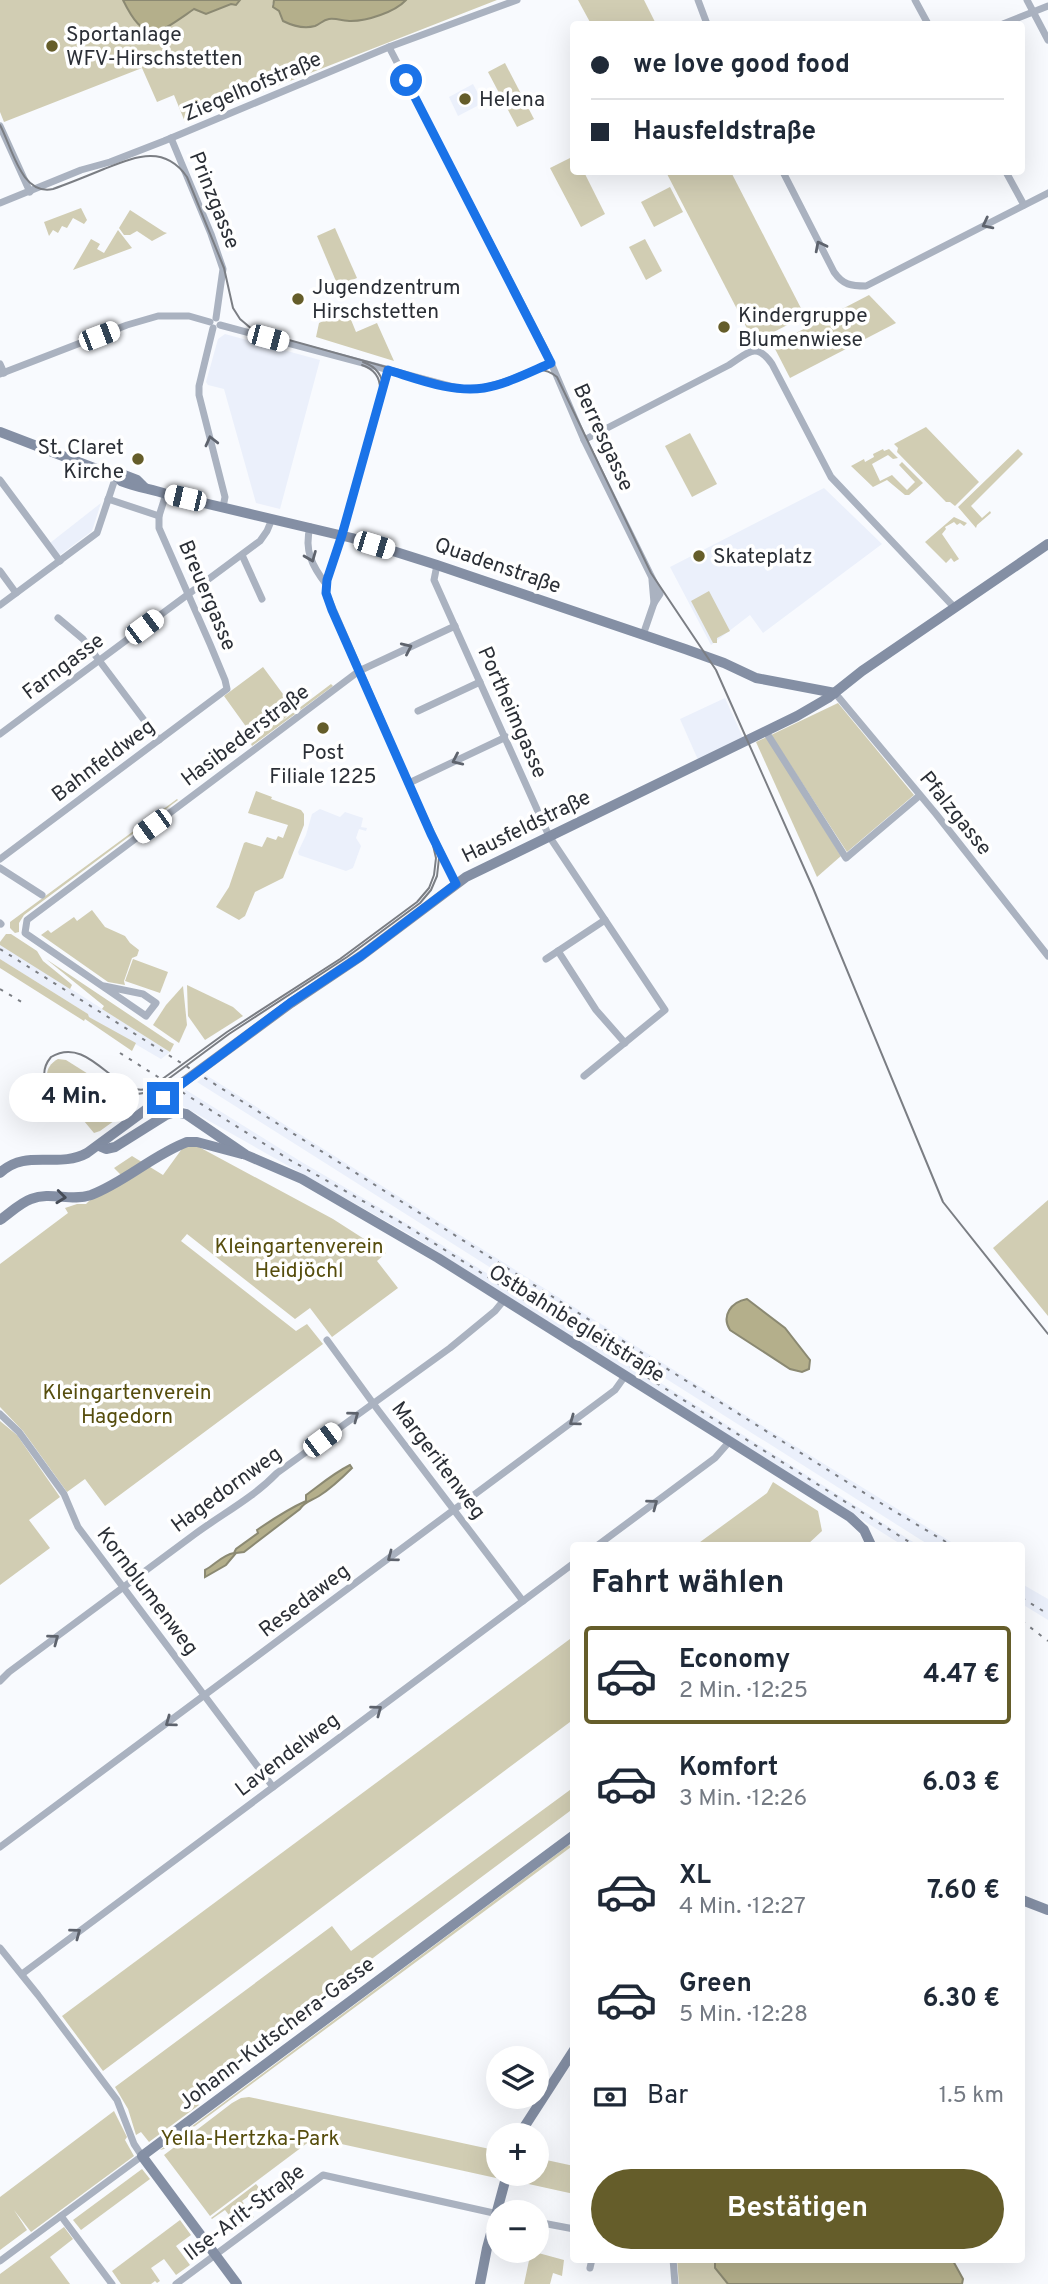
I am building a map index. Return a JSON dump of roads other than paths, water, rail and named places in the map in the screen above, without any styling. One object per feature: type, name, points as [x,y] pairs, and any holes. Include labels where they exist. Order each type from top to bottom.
[{"type":"street","name":"Ziegelhofstraße","points":[[0,203],[80,170],[113,161],[171,138],[389,47],[517,0]]},
{"type":"street","points":[[698,0],[706,21]]},
{"type":"street","points":[[915,0],[926,21]]},
{"type":"street","points":[[1027,0],[1048,40]]},
{"type":"street","points":[[1011,21],[1048,6]]},
{"type":"street","name":"Berresgasse","points":[[389,47],[551,363],[584,440],[660,594],[653,603],[643,635]]},
{"type":"street","points":[[0,126],[30,192]]},
{"type":"street","name":"Prinzgasse","points":[[171,138],[223,269],[215,323],[199,386],[225,497],[223,507]]},
{"type":"street","points":[[785,175],[834,272],[840,281],[851,286],[866,286],[1048,193]]},
{"type":"street","points":[[1008,175],[1024,205]]},
{"type":"street","points":[[0,363],[2,374],[127,325],[158,316],[189,317],[215,323],[452,387],[474,389],[496,385],[551,363]]},
{"type":"street","points":[[584,440],[748,353],[761,351],[772,364],[831,477],[954,607]]},
{"type":"street","points":[[388,370],[326,584],[327,598],[408,783],[456,884]]},
{"type":"street","name":"Quadenstraße","points":[[0,432],[135,486],[342,535],[643,635],[721,662],[756,678],[835,693]]},
{"type":"street","points":[[0,605],[97,534],[118,477]]},
{"type":"street","points":[[0,480],[60,561]]},
{"type":"street","points":[[108,499],[159,516],[166,494]]},
{"type":"street","name":"Breuergasse","points":[[159,516],[159,528],[225,678],[227,689]]},
{"type":"street","name":"Farngasse","points":[[0,734],[260,541],[272,519]]},
{"type":"street","points":[[310,527],[307,548],[326,584]]},
{"type":"street","name":"Hausfeldstraße","points":[[0,1173],[14,1162],[83,1156],[290,1003],[361,956],[477,870],[766,732],[835,693],[862,671],[1048,544]]},
{"type":"street","points":[[242,555],[262,599]]},
{"type":"street","name":"Portheimgasse","points":[[437,565],[434,580],[549,836],[665,1010],[625,1043]]},
{"type":"street","points":[[0,571],[16,593]]},
{"type":"street","points":[[58,618],[83,639],[159,740]]},
{"type":"street","name":"Hasibederstraße","points":[[104,986],[25,933],[27,920],[31,915],[359,671],[455,626]]},
{"type":"street","points":[[418,710],[480,682]]},
{"type":"street","name":"Bahnfeldweg","points":[[0,859],[227,689]]},
{"type":"street","name":"Pfalzgasse","points":[[835,693],[1048,956]]},
{"type":"street","points":[[766,732],[846,858],[919,796]]},
{"type":"street","points":[[408,783],[506,737]]},
{"type":"street","points":[[0,868],[42,895]]},
{"type":"street","points":[[546,959],[605,920]]},
{"type":"street","points":[[558,951],[597,1010],[625,1043],[584,1076]]},
{"type":"street","points":[[104,986],[143,994],[156,1003],[146,1016],[104,986]]},
{"type":"street","name":"Ostbahnbegleitstraße","points":[[99,1146],[106,1149],[115,1147],[166,1115],[180,1112],[246,1155]]},
{"type":"street","name":"Ostbahnbegleitstraße","points":[[0,1220],[33,1198],[47,1196],[75,1199],[90,1195],[187,1142],[197,1142],[246,1155],[339,1199],[504,1300],[857,1522],[870,1542]]},
{"type":"street","name":"Hagedornweg","points":[[0,1681],[218,1516],[250,1496],[277,1473],[450,1348],[495,1311],[504,1300]]},
{"type":"street","name":"Margeritenweg","points":[[327,1340],[523,1601]]},
{"type":"street","name":"Resedaweg","points":[[0,1847],[611,1393],[625,1376]]},
{"type":"street","name":"Kornblumenweg","points":[[0,1414],[19,1432],[64,1494],[74,1520],[273,1787]]},
{"type":"street","points":[[602,1542],[715,1458],[729,1442]]},
{"type":"street","name":"Lavendelweg","points":[[22,1973],[570,1566]]},
{"type":"street","name":"Johann-Kutschera-Gasse","points":[[0,2261],[570,1838]]},
{"type":"street","points":[[1025,1901],[1048,1910]]},
{"type":"street","points":[[0,1948],[22,1973],[120,2105],[134,2144],[237,2284]]},
{"type":"street","points":[[527,2123],[570,2056]]},
{"type":"street","name":"Ilse-Arlt-Straße","points":[[176,2284],[323,2175],[486,2212]]},
{"type":"street","points":[[61,2216],[112,2284]]},
{"type":"street","points":[[549,2225],[570,2229]]},
{"type":"street","points":[[481,2284],[486,2262]]},
{"type":"street","points":[[590,2268],[591,2263]]},
{"type":"street","points":[[673,2263],[675,2284]]},
{"type":"tram line","points":[[0,125],[25,178],[42,189],[53,189],[148,156],[169,160],[178,167],[187,177],[224,268],[233,308],[240,319],[253,330],[458,387],[493,385],[533,370],[549,372],[557,377],[651,573],[716,670],[813,888],[943,1202],[1048,1334]]},
{"type":"tram line","points":[[362,365],[376,375],[380,392],[341,535],[324,582],[324,592],[432,841],[436,858],[429,888],[417,902],[340,959],[227,1032],[150,1088],[138,1090],[126,1086],[91,1060],[79,1054],[65,1052],[51,1057],[44,1072],[48,1087],[58,1093],[105,1096],[152,1091],[229,1034],[347,957],[420,903],[431,890],[437,876],[439,858],[435,838],[328,594],[328,581],[348,522],[383,392],[379,373],[363,362]]},
{"type":"railway","points":[[0,949],[946,1542]]},
{"type":"railway","points":[[0,989],[25,1004]]},
{"type":"railway","points":[[120,1053],[290,1160],[402,1223],[909,1542]]},
{"type":"railway","points":[[1025,1600],[1048,1614]]},
{"type":"railway","points":[[1025,1623],[1048,1641]]},
{"type":"place","name":"Sportanlage WFV-Hirschstetten","points":[[52,46]]},
{"type":"place","name":"Helena","points":[[465,99]]},
{"type":"place","name":"Jugendzentrum Hirschstetten","points":[[298,299]]},
{"type":"place","name":"Kindergruppe Blumenwiese","points":[[724,327]]},
{"type":"place","name":"St. Claret Kirche","points":[[138,459]]},
{"type":"place","name":"Skateplatz","points":[[699,556]]},
{"type":"place","name":"Post Filiale 1225","points":[[323,728]]},
{"type":"park label","name":"Kleingartenverein Heidjöchl","points":[[299,1258]]},
{"type":"park label","name":"Kleingartenverein Hagedorn","points":[[127,1404]]},
{"type":"park label","name":"Yella-Hertzka-Park","points":[[250,2138]]}]
